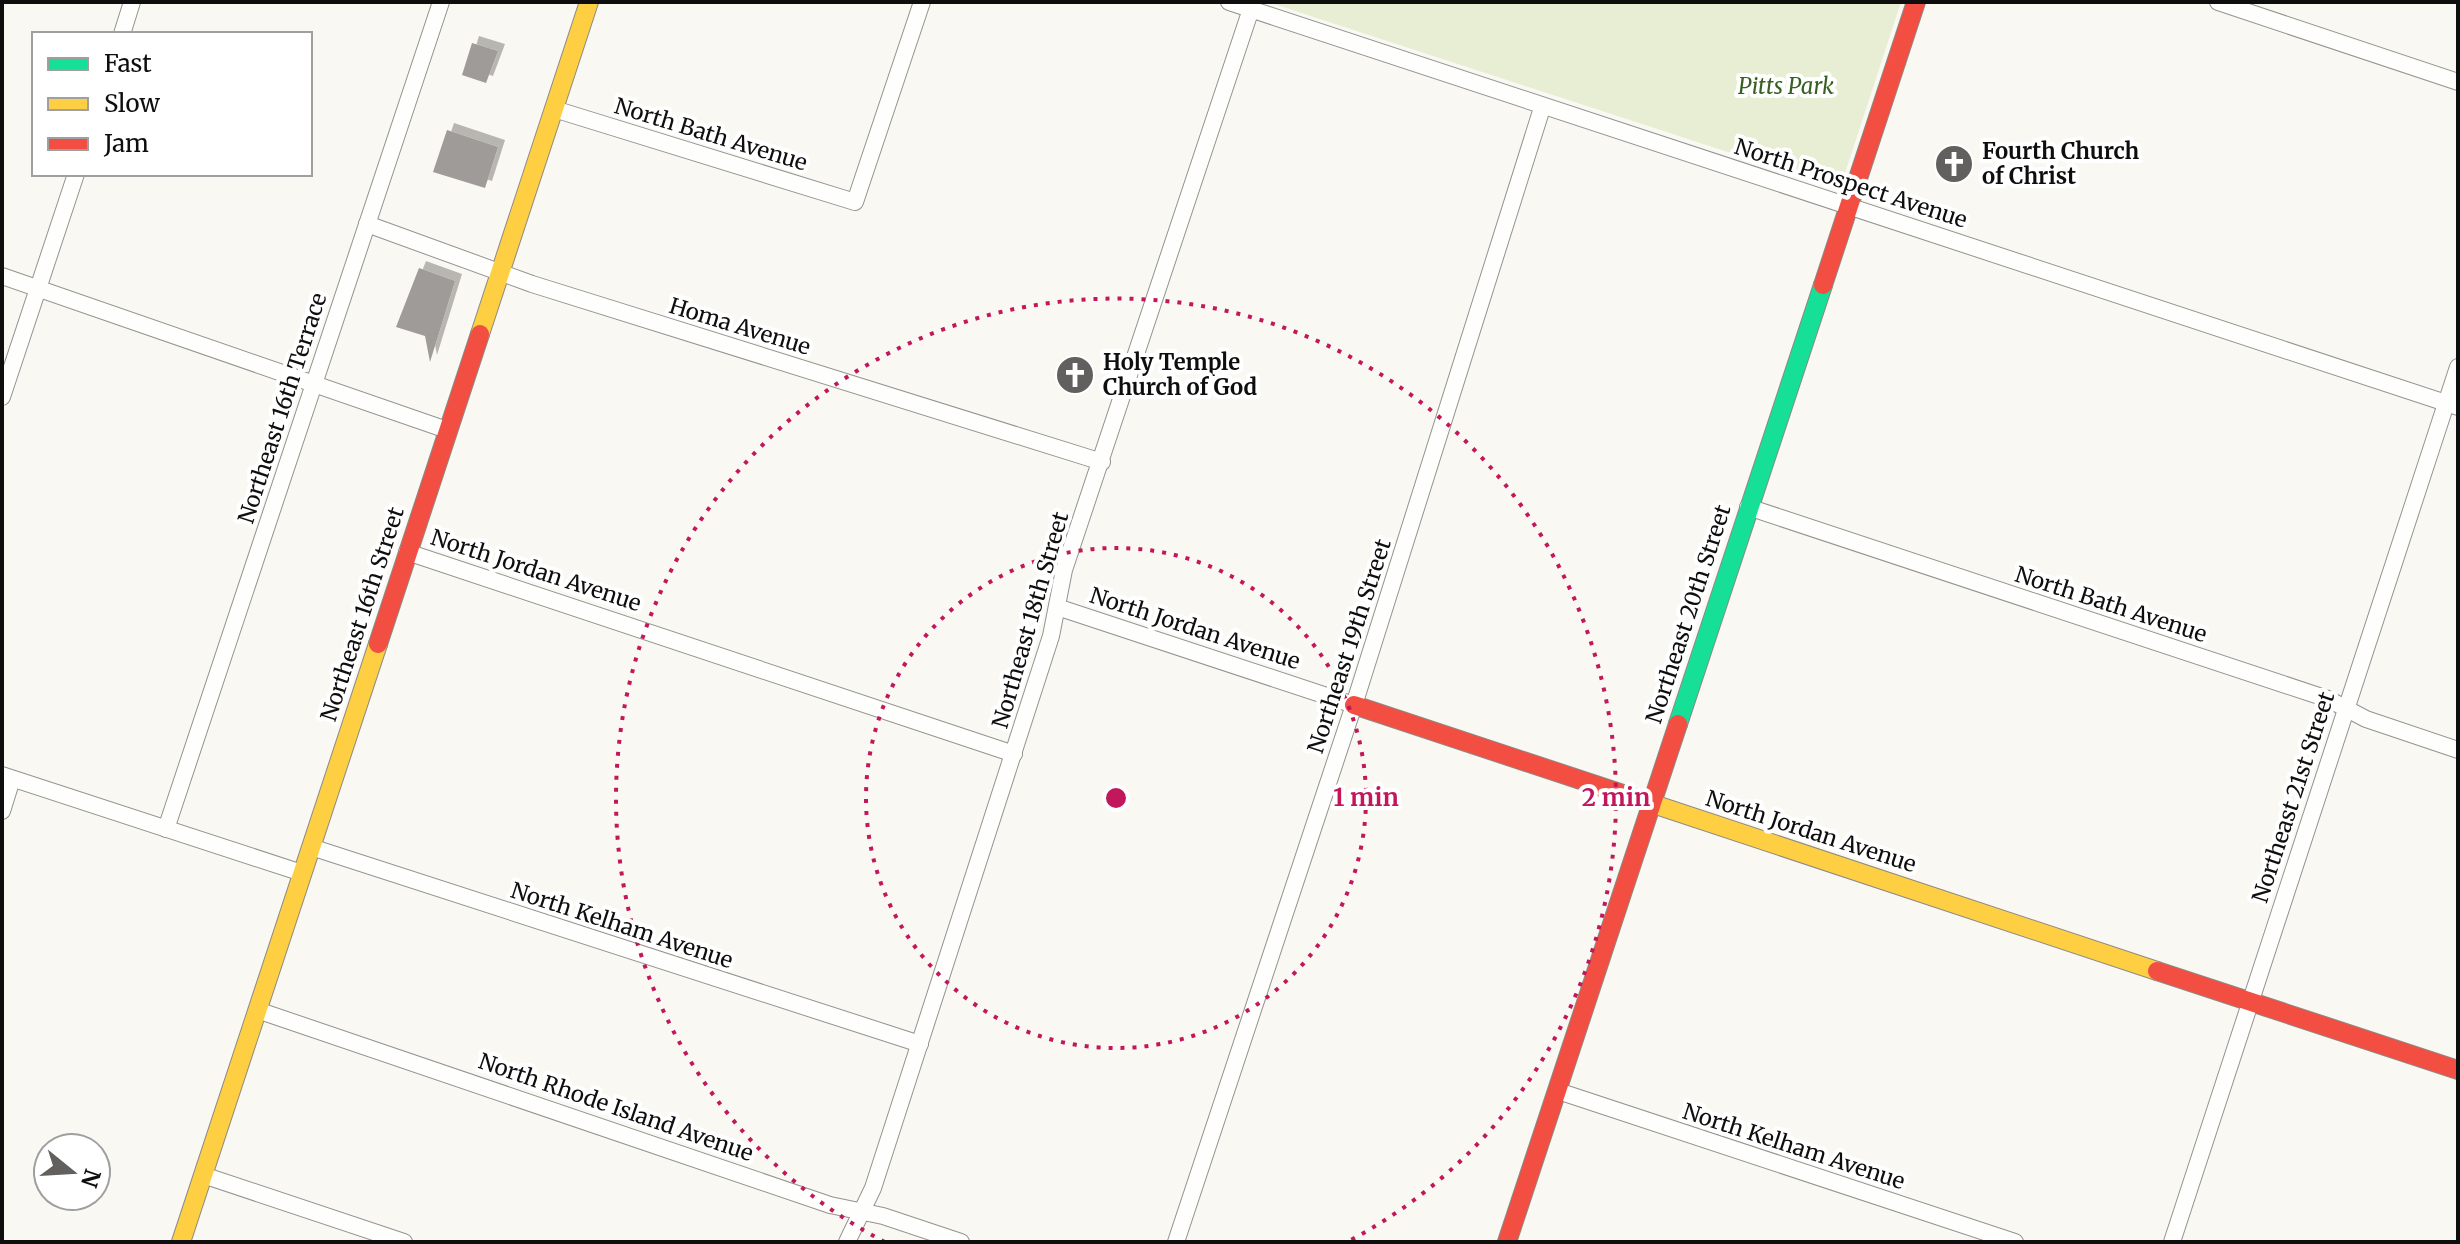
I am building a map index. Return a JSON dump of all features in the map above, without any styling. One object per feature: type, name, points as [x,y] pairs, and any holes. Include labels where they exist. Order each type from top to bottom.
[{"type":"street","points":[[123,32],[132,2]]},
{"type":"street","name":"Northeast 16th Terrace","points":[[166,829],[441,2]]},
{"type":"street","name":"Northeast 16th Street","points":[[181,1242],[589,2]]},
{"type":"street","name":"North Bath Avenue","points":[[554,109],[855,202],[922,2]]},
{"type":"street","name":"North Prospect Avenue","points":[[1229,2],[1542,108],[1849,204],[2452,405]]},
{"type":"street","name":"Northeast 20th Street","points":[[1507,1242],[1916,2]]},
{"type":"street","points":[[2218,2],[2458,82]]},
{"type":"street","name":"Northeast 18th Street","points":[[847,1242],[873,1188],[1014,754],[1057,607],[1064,570],[1251,9]]},
{"type":"street","name":"Northeast 19th Street","points":[[1176,1242],[1354,705],[1542,108]]},
{"type":"street","points":[[2,397],[75,176]]},
{"type":"street","name":"Homa Avenue","points":[[367,224],[501,270],[532,284],[1102,462]]},
{"type":"street","points":[[2,276],[447,430]]},
{"type":"street","name":"Northeast 21st Street","points":[[2172,1242],[2346,709],[2452,405],[2458,367]]},
{"type":"street","name":"North Bath Avenue","points":[[1748,507],[2328,699],[2366,719],[2458,750]]},
{"type":"street","name":"North Jordan Avenue","points":[[407,552],[1014,754]]},
{"type":"street","name":"North Jordan Avenue","points":[[1057,607],[2458,1070]]},
{"type":"street","points":[[2,811],[7,777],[302,873]]},
{"type":"street","name":"North Kelham Avenue","points":[[311,847],[920,1044]]},
{"type":"street","name":"North Rhode Island Avenue","points":[[257,1010],[830,1205],[861,1211],[961,1242]]},
{"type":"street","name":"North Kelham Avenue","points":[[1558,1091],[2015,1242]]},
{"type":"street","points":[[203,1175],[404,1242]]},
{"type":"green space","name":"Pitts Park","points":[[1268,2],[1901,2],[1845,173],[1835,187]]},
{"type":"building","points":[[472,43],[498,51],[486,83],[462,75]]},
{"type":"building","points":[[447,130],[498,147],[485,188],[433,172]]},
{"type":"building","points":[[419,268],[455,281],[430,362],[425,336],[396,327]]},
{"type":"traffic: fast","points":[[1678,724],[1823,285]]},
{"type":"traffic: slow","points":[[480,334],[589,2]]},
{"type":"traffic: slow","points":[[181,1242],[378,644]]},
{"type":"traffic: slow","points":[[1629,796],[2157,971]]},
{"type":"traffic: jam","points":[[1823,285],[1916,2]]},
{"type":"traffic: jam","points":[[378,644],[480,334]]},
{"type":"traffic: jam","points":[[1354,705],[1629,796]]},
{"type":"traffic: jam","points":[[1507,1242],[1678,724]]},
{"type":"traffic: jam","points":[[2157,971],[2458,1070]]},
{"type":"place","name":"Fourth Church of Christ","points":[[1954,164]]},
{"type":"place","name":"Holy Temple Church of God","points":[[1075,375]]}]
